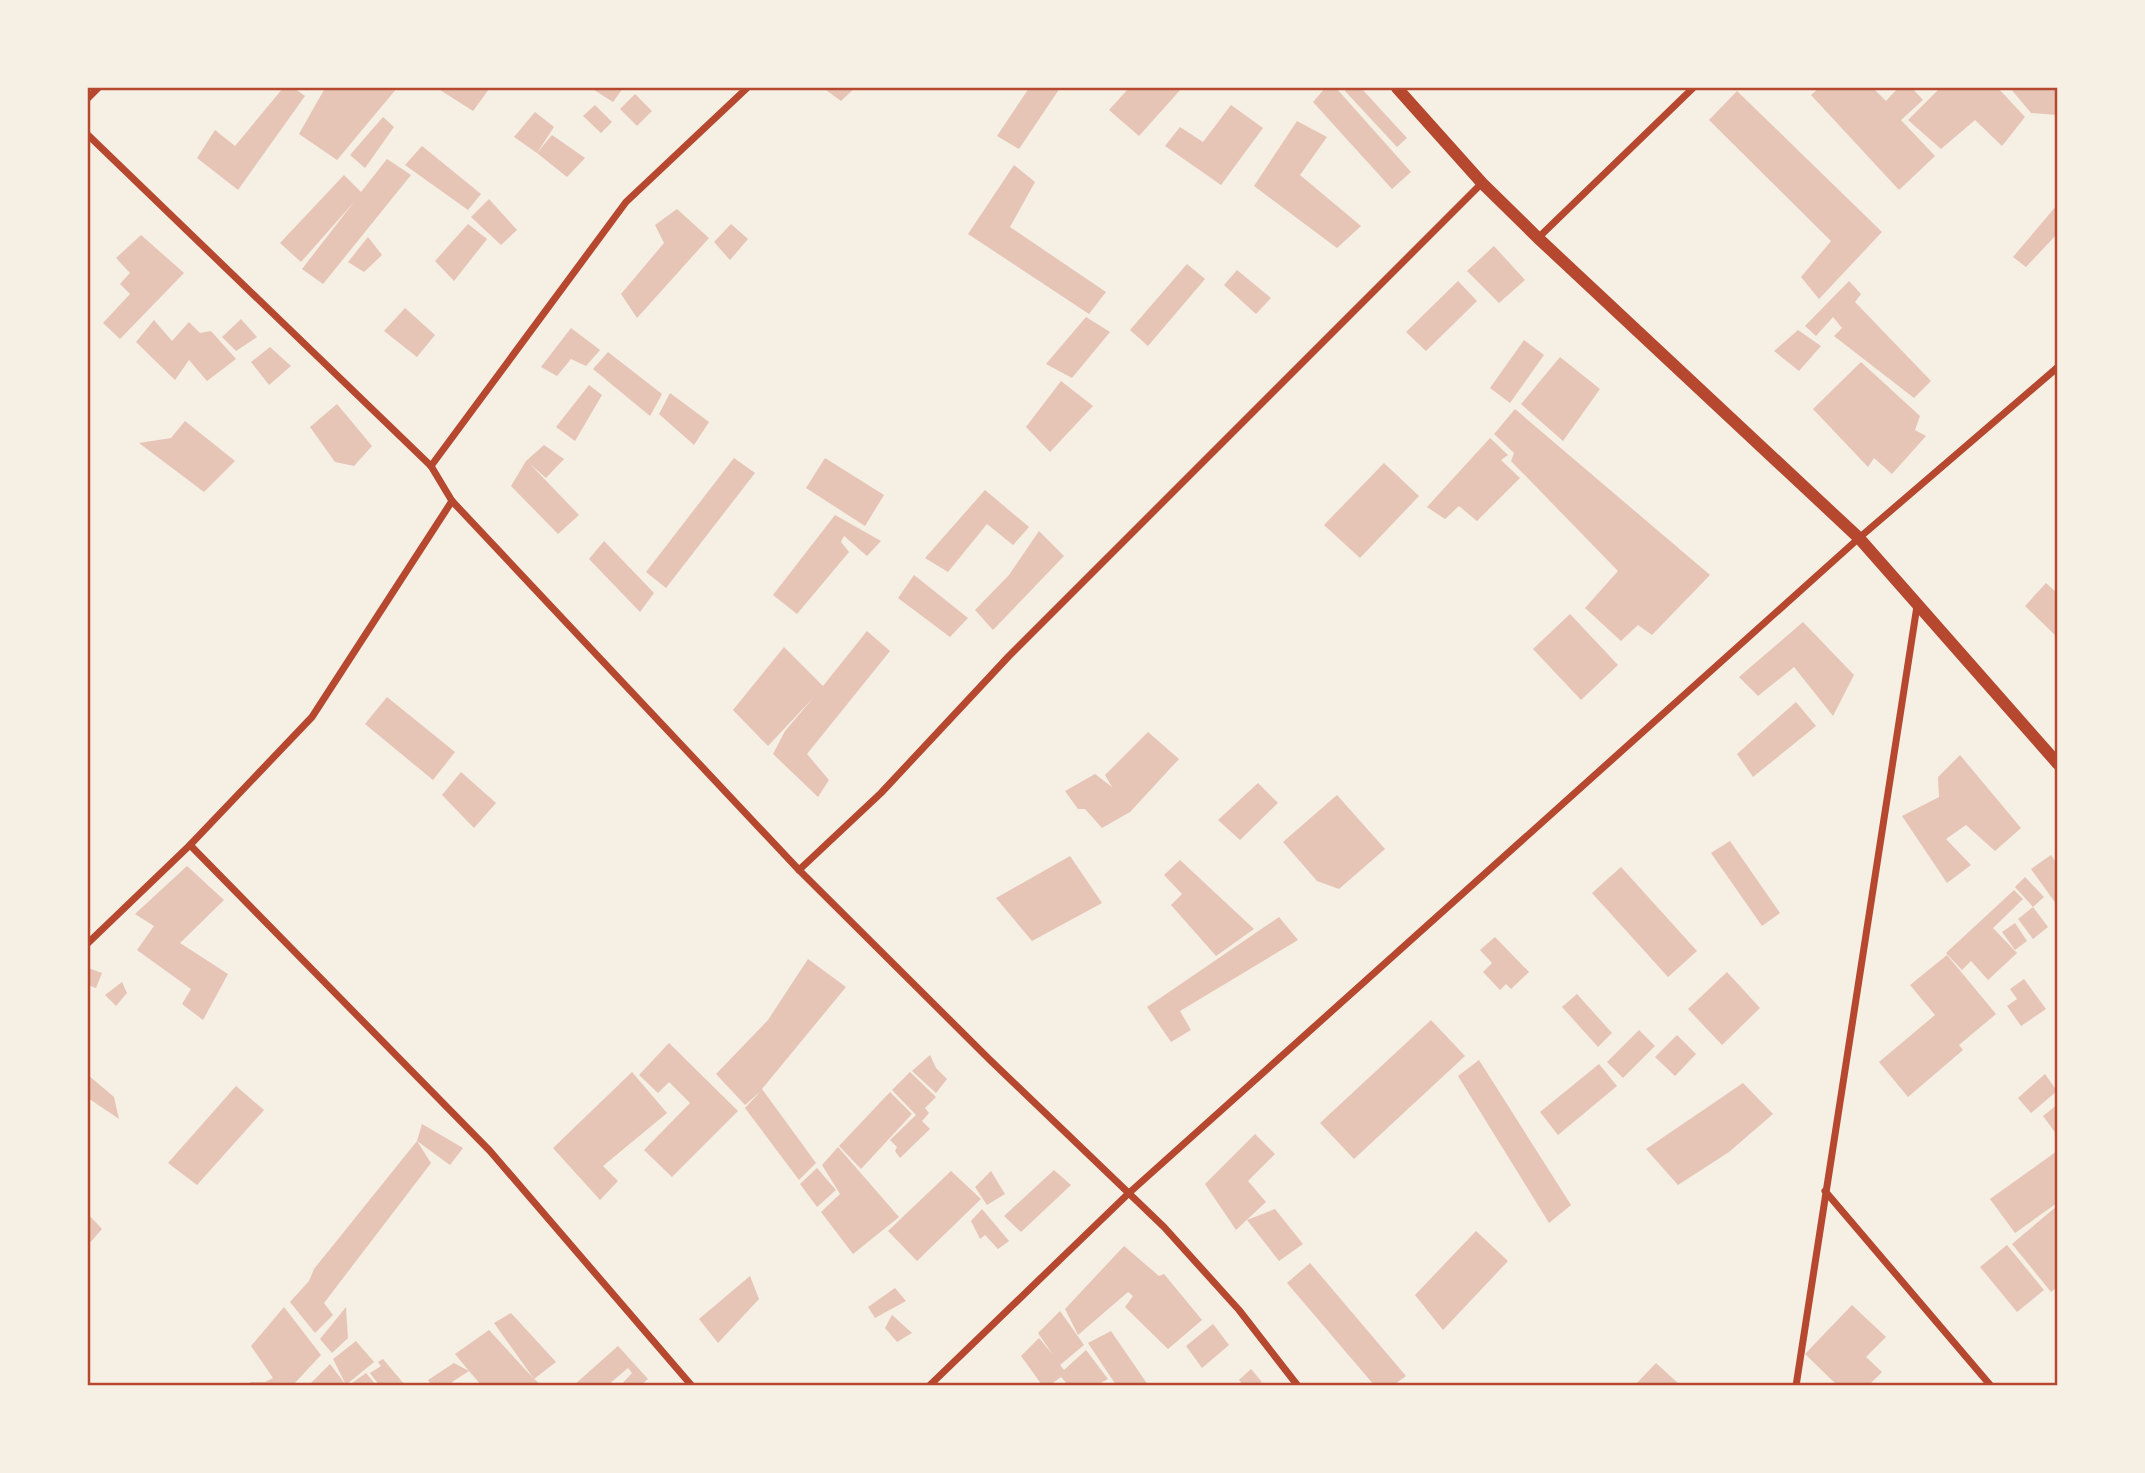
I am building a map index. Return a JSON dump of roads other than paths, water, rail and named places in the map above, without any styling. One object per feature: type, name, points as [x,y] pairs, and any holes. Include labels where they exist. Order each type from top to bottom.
[{"type":"street","points":[[88,98],[98,88]]},
{"type":"street","points":[[431,466],[625,202],[747,88]]},
{"type":"street","points":[[1397,88],[1482,183],[1538,238],[1859,538],[2057,764]]},
{"type":"street","points":[[1538,238],[1693,88]]},
{"type":"street","points":[[88,135],[431,466],[452,501],[799,870],[1164,1227],[1239,1310],[1298,1385]]},
{"type":"street","points":[[799,870],[881,793],[1009,656],[1482,183]]},
{"type":"street","points":[[929,1385],[1129,1194],[1859,538],[2057,367]]},
{"type":"street","points":[[88,943],[190,845],[312,717],[452,501]]},
{"type":"street","points":[[1796,1385],[1917,606]]},
{"type":"street","points":[[190,845],[490,1151],[692,1385]]},
{"type":"street","points":[[1825,1191],[1991,1385]]}]
